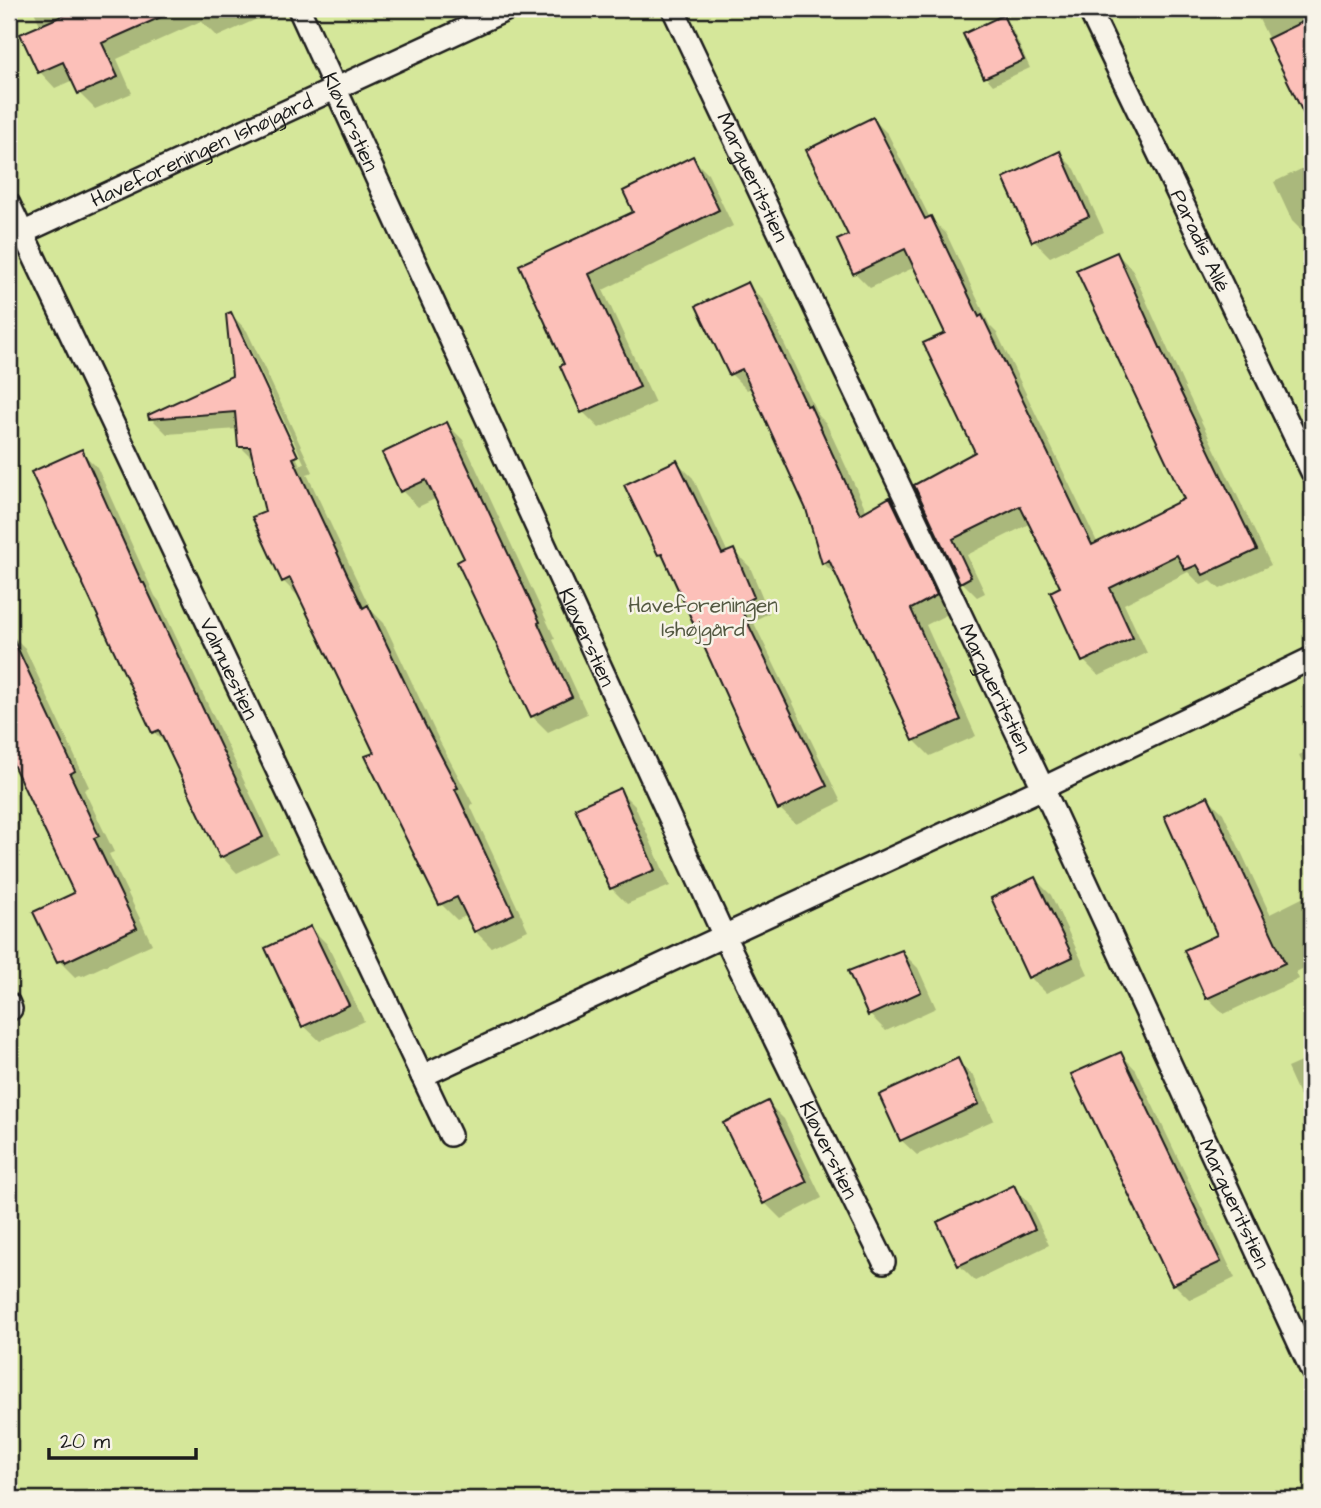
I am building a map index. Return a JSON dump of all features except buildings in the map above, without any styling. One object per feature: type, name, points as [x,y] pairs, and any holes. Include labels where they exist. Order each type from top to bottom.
[{"type":"lane","name":"Kløverstien","points":[[299,9],[724,936],[884,1262]]},
{"type":"lane","name":"Haveforeningen Ishøjgård","points":[[15,236],[508,9]]},
{"type":"lane","name":"Margueritstien","points":[[673,9],[1043,788],[1312,1371]]},
{"type":"lane","name":"Paradis Allé","points":[[1089,9],[1312,472]]},
{"type":"lane","name":"Valmuestien","points":[[9,204],[15,236],[450,1135]]},
{"type":"lane","points":[[422,1076],[1043,788],[1312,658]]},
{"type":"green space","name":"Haveforeningen Ishøjgård","points":[[9,9],[1312,9],[1312,1499],[9,1499]]}]
